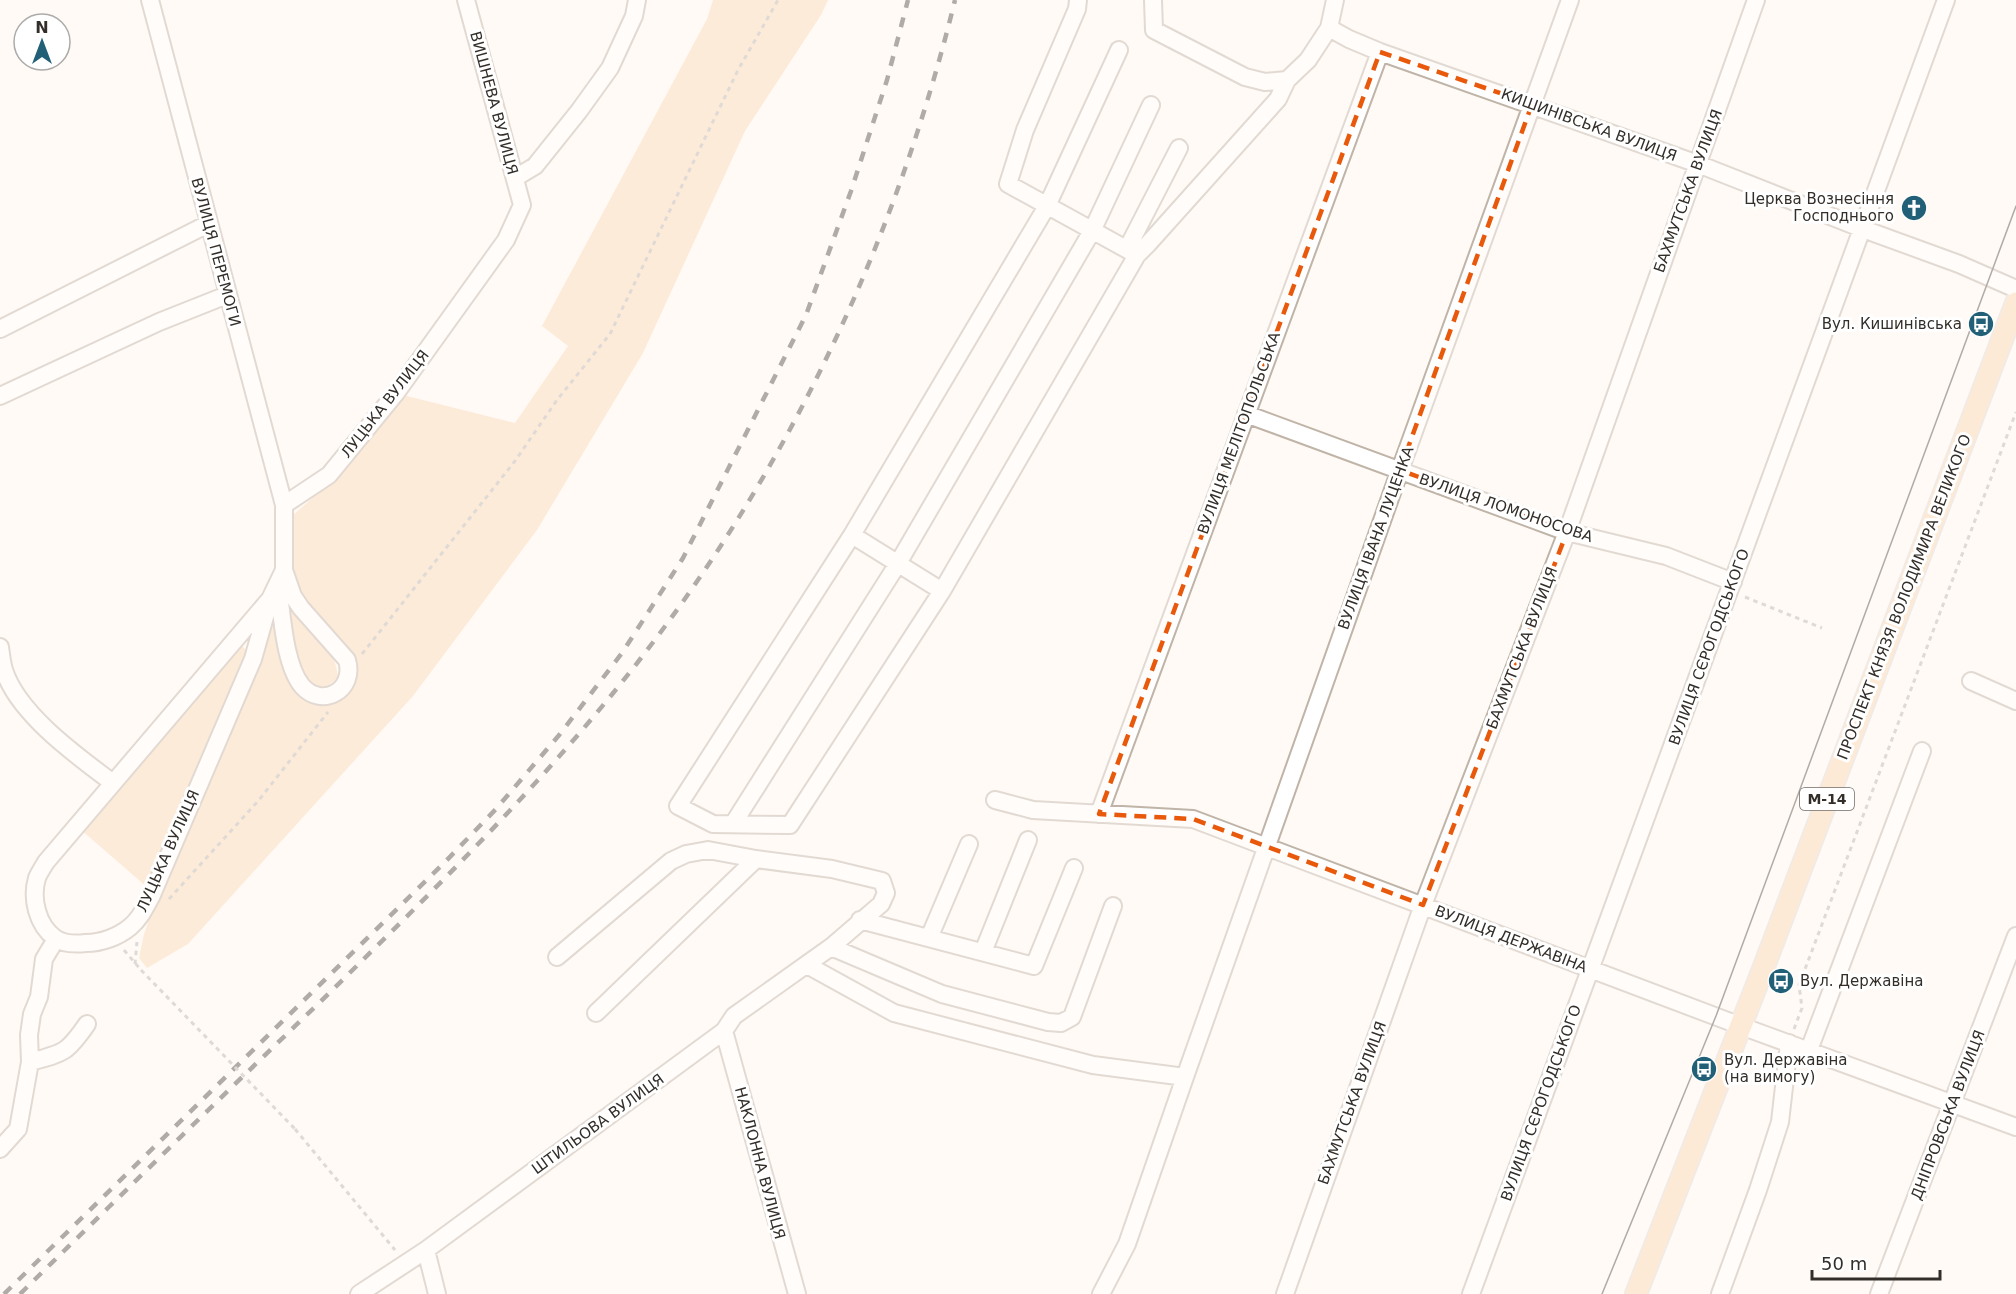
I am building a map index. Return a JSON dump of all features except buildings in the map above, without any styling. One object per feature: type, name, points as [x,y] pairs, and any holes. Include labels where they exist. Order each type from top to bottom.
[{"type":"main road","name":"ПРОСПЕКТ КНЯЗЯ ВОЛОДИМИРА ВЕЛИКОГО","points":[[1636,1294],[1741,1026],[2016,303]]},
{"type":"street","name":"ВУЛИЦЯ ПЕРЕМОГИ","points":[[150,0],[284,505]]},
{"type":"street","name":"ВИШНЕВА ВУЛИЦЯ","points":[[466,0],[522,206]]},
{"type":"street","points":[[515,178],[535,166],[610,68],[634,16],[637,0]]},
{"type":"street","points":[[1078,0],[1077,9],[1025,130],[1008,184],[1132,252]]},
{"type":"street","points":[[1153,0],[1155,30],[1245,77],[1265,82],[1287,80]]},
{"type":"street","points":[[1132,252],[1148,244],[1278,99],[1287,80],[1308,60],[1329,28],[1335,0]]},
{"type":"street","name":"ВУЛИЦЯ ІВАНА ЛУЦЕНКА","points":[[1101,1294],[1127,1244],[1266,846],[1570,0]]},
{"type":"street","name":"БАХМУТСЬКА ВУЛИЦЯ","points":[[1285,1294],[1423,905],[1567,532],[1756,0]]},
{"type":"street","name":"ВУЛИЦЯ СЄРОГОДСЬКОГО","points":[[1471,1294],[1946,0]]},
{"type":"street","name":"КИШИНІВСЬКА ВУЛИЦЯ","points":[[1329,28],[1380,52],[1698,164],[1959,264],[2016,289]]},
{"type":"street","points":[[1119,50],[1047,206],[852,535],[678,806],[713,824],[789,825],[942,591],[1132,252],[1179,148]]},
{"type":"street","name":"ВУЛИЦЯ МЕЛІТОПОЛЬСЬКА","points":[[1099,814],[1380,52]]},
{"type":"street","points":[[733,824],[897,564],[1092,231],[1151,105]]},
{"type":"street","name":"ЛУЦЬКА ВУЛИЦЯ","points":[[56,939],[74,944],[95,943],[112,938],[129,928],[141,915],[151,897],[253,659],[278,585],[284,505],[329,476],[396,393],[506,240],[522,206]]},
{"type":"street","points":[[0,329],[208,224]]},
{"type":"street","points":[[0,396],[159,322],[227,295]]},
{"type":"street","name":"ВУЛИЦЯ ЛОМОНОСОВА","points":[[1246,414],[1567,532],[1666,556],[1731,587]]},
{"type":"street","points":[[852,535],[942,591]]},
{"type":"street","points":[[278,585],[293,596],[312,622],[347,660],[350,669],[346,685],[339,691],[321,695],[310,693],[296,677],[289,652],[278,585]]},
{"type":"street","points":[[0,1149],[18,1129],[30,1062],[29,1035],[32,1014],[39,997],[44,958],[56,939],[44,927],[37,913],[35,897],[37,879],[46,862],[278,585]]},
{"type":"street","points":[[0,647],[5,672],[27,709],[72,752],[113,783]]},
{"type":"street","points":[[1971,681],[2016,701]]},
{"type":"street","points":[[1809,1050],[1922,751]]},
{"type":"street","name":"ВУЛИЦЯ ДЕРЖАВІНА","points":[[995,800],[1033,810],[1193,819],[2016,1127]]},
{"type":"street","points":[[983,952],[1028,840]]},
{"type":"street","points":[[929,938],[969,844]]},
{"type":"street","points":[[557,957],[671,861],[686,854],[708,850],[756,859]]},
{"type":"street","points":[[596,1013],[756,859]]},
{"type":"street","name":"ШТИЛЬОВА ВУЛИЦЯ","points":[[359,1294],[426,1250],[724,1031],[734,1016],[831,947],[880,904],[886,893],[882,881],[832,869],[756,859]]},
{"type":"street","points":[[860,920],[1034,966],[1074,867]]},
{"type":"street","points":[[831,947],[942,994],[1048,1022],[1061,1023],[1072,1017],[1113,906]]},
{"type":"street","name":"ДНІПРОВСЬКА ВУЛИЦЯ","points":[[1880,1294],[2016,936]]},
{"type":"street","points":[[807,965],[894,1013],[1094,1065],[1185,1077]]},
{"type":"street","points":[[30,1062],[59,1055],[73,1044],[87,1024]]},
{"type":"street","name":"НАКЛОННА ВУЛИЦЯ","points":[[724,1031],[796,1294]]},
{"type":"street","points":[[1720,1294],[1780,1122],[1789,1043]]},
{"type":"street","points":[[426,1250],[436,1294]]},
{"type":"path","points":[[350,669],[508,470],[557,400],[610,334],[738,70],[778,0]]},
{"type":"path","points":[[1789,1043],[1802,1008],[1798,985],[2016,412]]},
{"type":"path","points":[[1731,587],[1822,628]]},
{"type":"path","points":[[162,907],[258,800],[329,710],[339,691]]},
{"type":"path","points":[[112,938],[295,1129],[406,1264]]},
{"type":"path","points":[[135,964],[138,940]]},
{"type":"highlighted area","points":[[1380,52],[1532,104],[1400,470],[1567,532],[1423,905],[1193,819],[1099,814]]},
{"type":"shaded area","points":[[713,0],[828,0],[821,15],[745,131],[643,353],[537,530],[413,696],[188,944],[147,968],[139,958],[144,934],[155,903],[262,659],[273,611],[284,665],[329,702],[350,691],[357,678],[356,663],[350,649],[344,641],[320,622],[297,588],[292,561],[293,515],[332,481],[403,395],[515,423],[568,346],[542,326],[707,19]]},
{"type":"shaded area","points":[[292,607],[327,647],[336,666],[338,677],[326,686],[316,686],[307,678],[300,665],[292,633]]},
{"type":"shaded area","points":[[238,643],[249,652],[148,888],[80,829]]},
{"type":"tram line","points":[[1602,1294],[1716,1016],[2016,206]]},
{"type":"railway","points":[[4,1294],[445,862],[496,809],[560,734],[622,653],[683,558],[806,315],[851,191],[887,80],[908,0]]},
{"type":"railway","points":[[20,1294],[486,836],[604,704],[695,584],[745,507],[791,427],[832,346],[870,261],[903,176],[931,88],[955,0]]},
{"type":"place","name":"Церква Вознесіння Господнього","points":[[1914,208]]},
{"type":"place","name":"Вул. Кишинівська","points":[[1981,324]]},
{"type":"place","name":"Вул. Державіна","points":[[1781,981]]},
{"type":"place","name":"Вул. Державіна (на вимогу)","points":[[1704,1069]]}]
